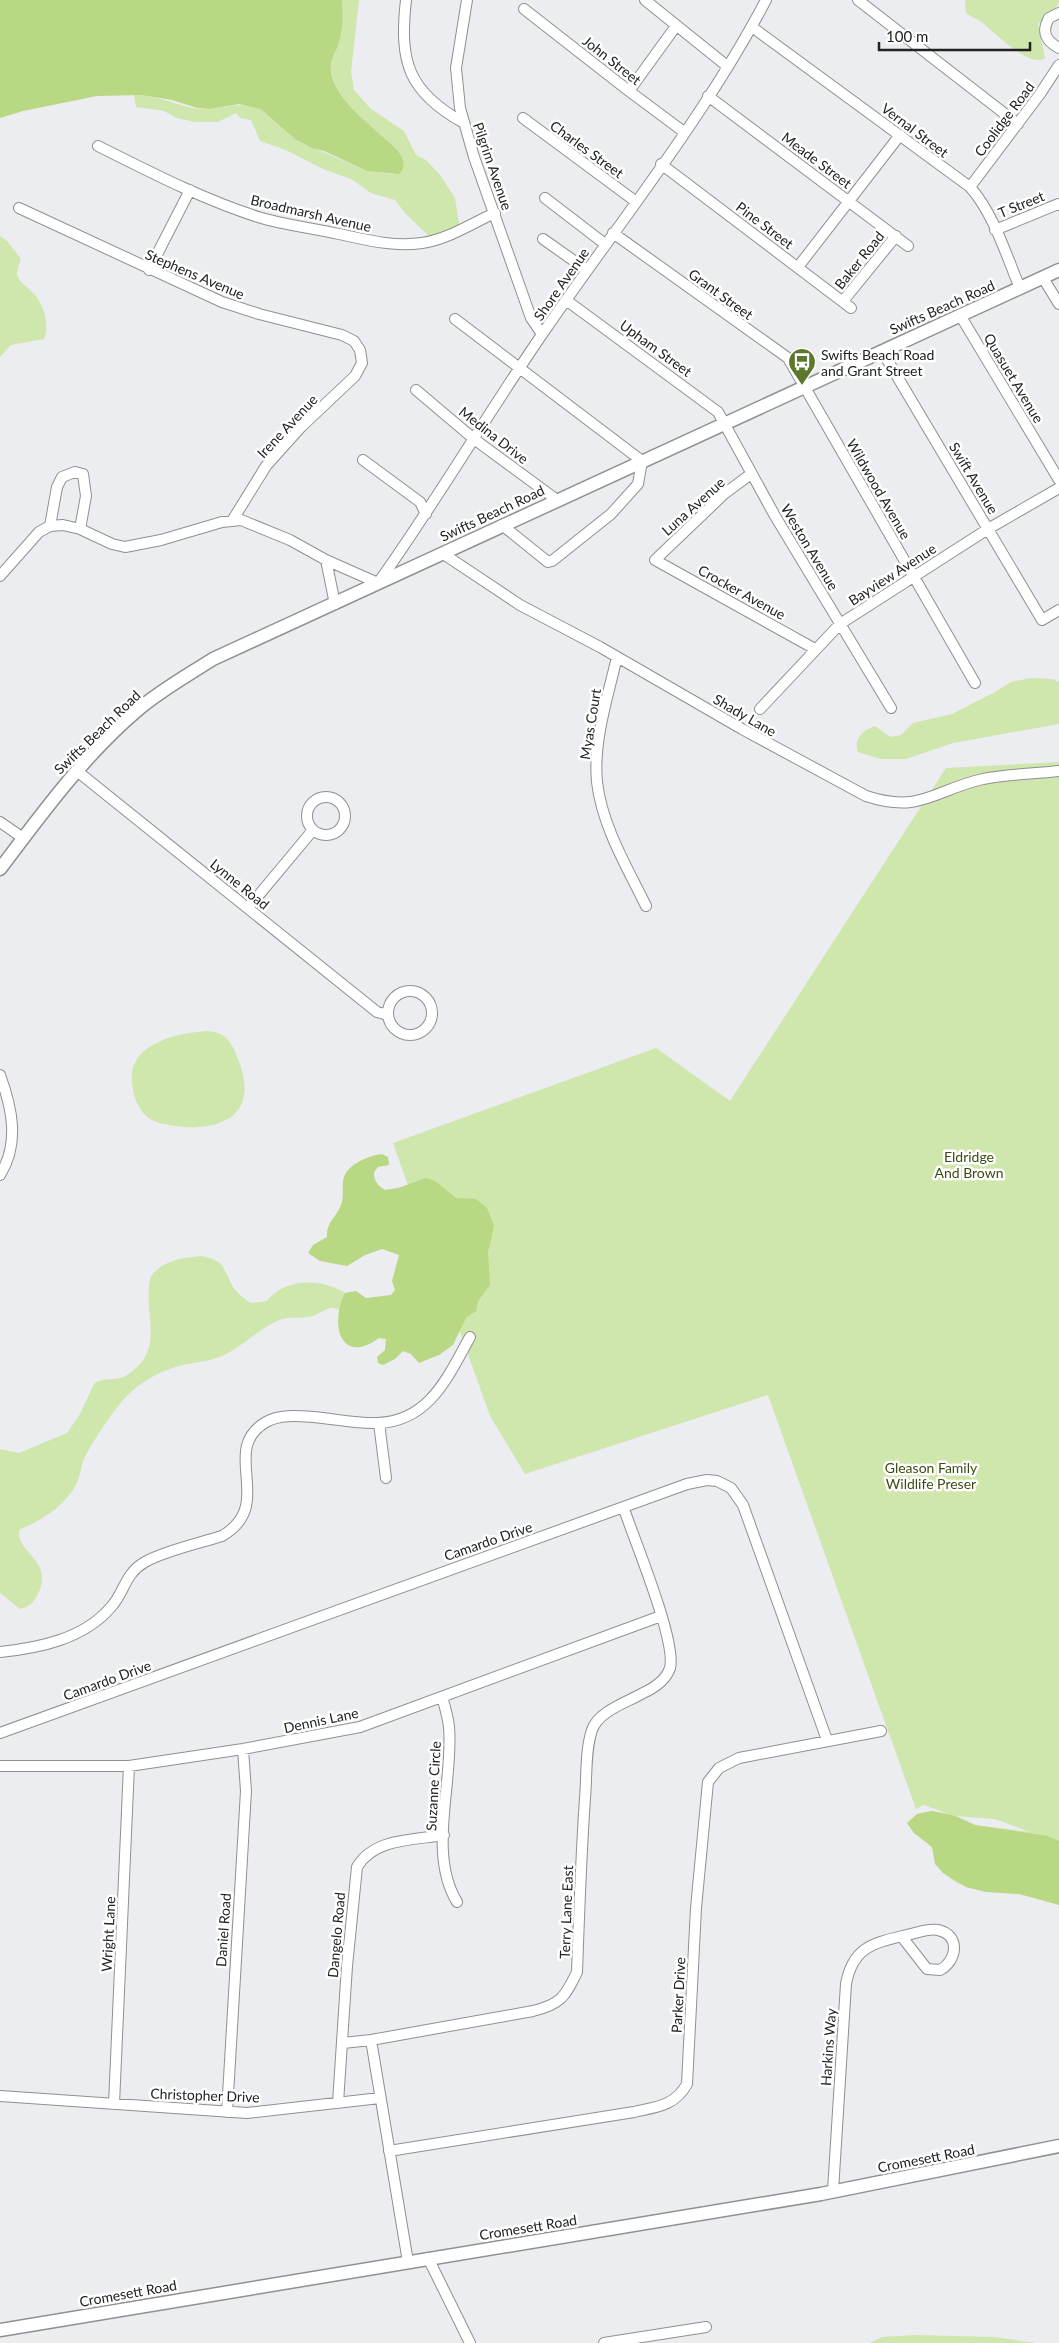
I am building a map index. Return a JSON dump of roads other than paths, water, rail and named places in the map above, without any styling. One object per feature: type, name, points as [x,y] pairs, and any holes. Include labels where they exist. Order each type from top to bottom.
[{"type":"street","points":[[406,0],[405,44],[411,75],[428,98],[464,123]]},
{"type":"street","name":"Pilgrim Avenue","points":[[467,0],[456,68],[458,94],[464,123],[534,324],[542,334]]},
{"type":"street","points":[[644,0],[728,66]]},
{"type":"street","name":"Shore Avenue","points":[[378,583],[426,514],[542,334],[728,66],[766,0]]},
{"type":"street","points":[[858,0],[1018,124]]},
{"type":"street","name":"John Street","points":[[524,9],[629,92],[684,132]]},
{"type":"street","points":[[1059,12],[1049,18],[1045,32],[1049,42],[1059,48]]},
{"type":"street","points":[[629,92],[676,26]]},
{"type":"street","name":"Vernal Street","points":[[752,27],[970,187],[981,201],[1020,288]]},
{"type":"street","name":"Coolidge Road","points":[[970,187],[1018,124],[1059,65]]},
{"type":"street","name":"Meade Street","points":[[708,96],[908,246]]},
{"type":"street","name":"Charles Street","points":[[523,118],[635,201]]},
{"type":"street","points":[[798,267],[900,135]]},
{"type":"street","name":"Broadmarsh Avenue","points":[[98,146],[190,190],[271,220],[393,244],[422,243],[446,237],[495,213]]},
{"type":"street","name":"Pine Street","points":[[661,164],[852,308]]},
{"type":"street","points":[[149,270],[190,190]]},
{"type":"street","points":[[545,198],[606,244]]},
{"type":"street","name":"T Street","points":[[994,230],[1059,204]]},
{"type":"street","name":"Stephens Avenue","points":[[19,208],[149,270],[232,306],[342,335],[354,341],[361,354]]},
{"type":"street","name":"Grant Street","points":[[613,233],[788,358],[803,387]]},
{"type":"street","name":"Baker Road","points":[[843,301],[896,236]]},
{"type":"street","points":[[543,239],[587,270]]},
{"type":"street","name":"Swifts Beach Road","points":[[0,869],[77,771],[140,708],[170,686],[213,660],[1059,270]]},
{"type":"street","points":[[1043,278],[1059,304]]},
{"type":"street","name":"Upham Street","points":[[566,300],[711,404],[718,412],[723,424]]},
{"type":"street","name":"Quasuet Avenue","points":[[960,315],[1059,480]]},
{"type":"street","points":[[455,319],[642,461],[638,484],[611,514],[548,562],[502,526]]},
{"type":"street","name":"Swift Avenue","points":[[882,350],[1042,620],[1059,610]]},
{"type":"street","name":"Irene Avenue","points":[[232,521],[266,466],[301,427],[355,376],[362,362],[361,354]]},
{"type":"street","name":"Wildwood Avenue","points":[[803,387],[975,683]]},
{"type":"street","name":"Medina Drive","points":[[416,390],[474,439],[557,500]]},
{"type":"street","name":"Weston Avenue","points":[[723,424],[891,708]]},
{"type":"street","points":[[363,460],[420,502],[426,514]]},
{"type":"street","points":[[50,526],[57,487],[62,477],[75,472],[83,474],[86,496],[80,529]]},
{"type":"street","name":"Luna Avenue","points":[[655,560],[724,494],[751,474]]},
{"type":"street","name":"Bayview Avenue","points":[[760,709],[840,624],[988,529],[1059,488]]},
{"type":"street","points":[[0,576],[39,532],[50,526],[63,525],[80,529],[112,544],[125,547],[161,540],[222,522],[242,520],[290,540],[326,560],[378,583]]},
{"type":"street","name":"Shady Lane","points":[[442,553],[520,605],[617,657],[823,774],[866,796],[886,803],[905,804],[932,798],[984,779],[1059,771]]},
{"type":"street","points":[[326,560],[335,604]]},
{"type":"street","name":"Crocker Avenue","points":[[655,560],[815,649]]},
{"type":"street","name":"Myas Court","points":[[617,657],[599,746],[597,782],[607,823],[646,906]]},
{"type":"street","name":"Lynne Road","points":[[77,771],[377,1012],[388,1015]]},
{"type":"street","points":[[0,822],[23,838]]},
{"type":"street","points":[[248,908],[313,830]]},
{"type":"street","name":"Lynne Road","points":[[408,990],[425,995],[433,1011],[428,1027],[412,1035],[396,1030],[390,1023],[388,1015],[389,1006],[393,998],[408,990]]},
{"type":"street","points":[[0,1075],[10,1103],[14,1135],[0,1175]]},
{"type":"street","points":[[0,1652],[30,1649],[64,1639],[94,1622],[112,1606],[124,1582],[146,1562],[222,1536],[231,1531],[246,1512],[248,1500],[245,1458],[247,1444],[251,1436],[266,1423],[275,1418],[304,1416],[379,1423],[409,1414],[427,1404],[443,1385],[470,1337]]},
{"type":"street","points":[[379,1423],[386,1478]]},
{"type":"street","name":"Camardo Drive","points":[[0,1733],[488,1555],[687,1484],[707,1480],[725,1483],[737,1493],[827,1740]]},
{"type":"street","name":"Terry Lane East","points":[[342,2043],[371,2040],[533,2012],[548,2007],[567,1994],[577,1972],[588,1750],[592,1728],[606,1714],[656,1687],[669,1670],[671,1655],[661,1616],[624,1508]]},
{"type":"street","name":"Dennis Lane","points":[[0,1766],[129,1766],[243,1749],[360,1727],[661,1616]]},
{"type":"street","name":"Suzanne Circle","points":[[442,1697],[450,1728],[444,1836],[445,1877],[457,1902]]},
{"type":"street","name":"Parker Drive","points":[[390,2151],[634,2112],[666,2105],[681,2094],[686,2084],[696,1908],[708,1782],[719,1768],[738,1758],[881,1731]]},
{"type":"street","name":"Daniel Road","points":[[227,2112],[246,1792],[243,1749]]},
{"type":"street","name":"Wright Lane","points":[[114,2104],[129,1766]]},
{"type":"street","name":"Dangelo Road","points":[[338,2102],[346,1966],[357,1867],[376,1847],[444,1836]]},
{"type":"street","name":"Harkins Way","points":[[833,2191],[848,1972],[853,1961],[868,1947],[902,1936],[930,1930],[943,1932],[953,1942],[955,1949],[951,1962],[940,1970],[927,1969],[902,1936]]},
{"type":"street","points":[[371,2040],[408,2262]]},
{"type":"street","name":"Christopher Drive","points":[[0,2096],[247,2113],[380,2098]]},
{"type":"street","name":"Cromesett Road","points":[[0,2330],[833,2191],[1059,2146]]},
{"type":"street","points":[[428,2258],[470,2343]]},
{"type":"street","points":[[604,2343],[706,2327]]},
{"type":"place","name":"Swifts Beach Road and Grant Street","points":[[802,386]]},
{"type":"park label","name":"Eldridge And Brown","points":[[969,1164]]},
{"type":"park label","name":"Gleason Family Wildlife Preser","points":[[931,1475]]}]
